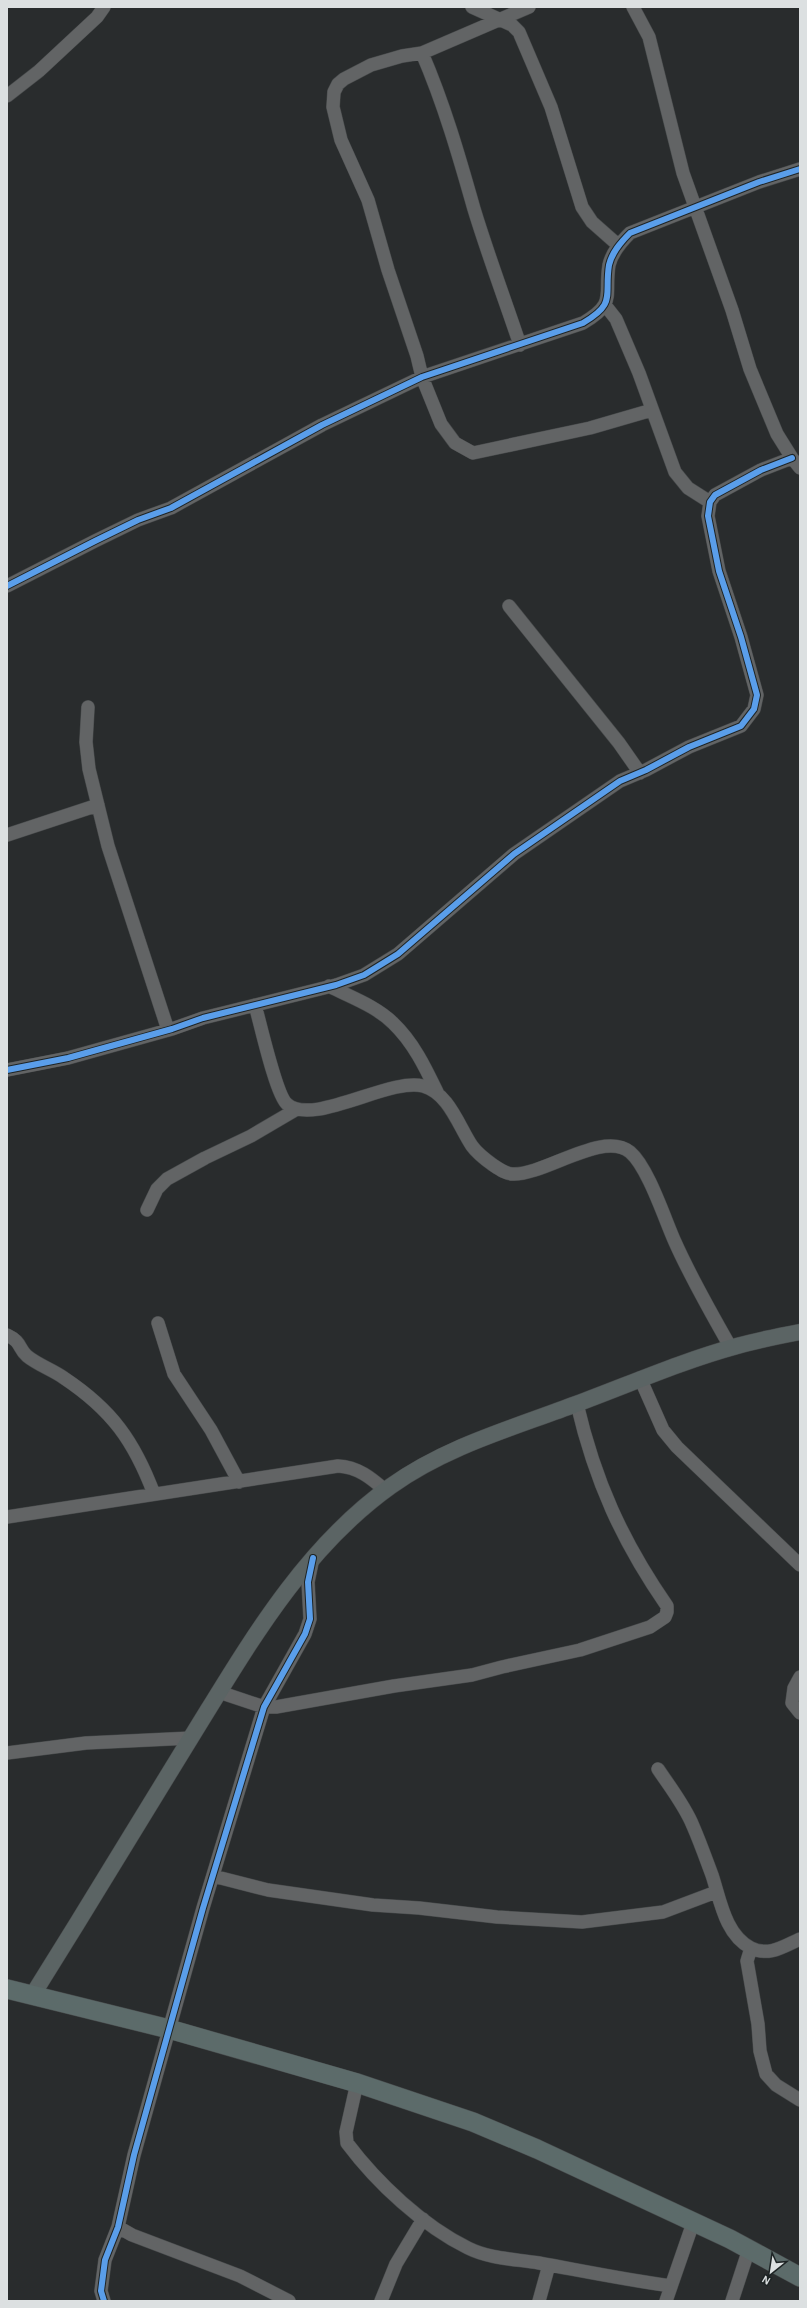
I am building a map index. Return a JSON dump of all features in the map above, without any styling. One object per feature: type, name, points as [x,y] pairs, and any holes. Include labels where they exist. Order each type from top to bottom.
[{"type":"highway","points":[[7,1988],[32,1996],[169,2029],[357,2083],[473,2122],[537,2149],[749,2249],[800,2277]]},
{"type":"main road","points":[[32,1996],[219,1692],[280,1601],[313,1558],[336,1532],[385,1490],[430,1461],[491,1434],[577,1404],[640,1378],[731,1348],[800,1332]]},
{"type":"street","points":[[7,96],[39,71],[97,17],[104,7]]},
{"type":"street","points":[[472,7],[512,25],[519,32],[551,107],[582,207],[592,222],[618,245]]},
{"type":"street","points":[[529,7],[497,19],[422,53],[402,56],[371,65],[344,79],[338,84],[334,92],[333,107],[341,140],[368,200],[388,270],[417,356],[422,376],[441,424],[455,443],[473,452],[590,428],[652,410]]},
{"type":"street","points":[[7,1070],[68,1058],[168,1030],[203,1018],[329,986],[364,975],[398,954],[514,854],[620,781],[640,773],[689,747],[741,726],[754,710],[757,696],[719,571],[708,516],[710,502],[715,495],[761,470],[796,463],[777,434],[750,369],[729,303],[683,173],[649,37],[633,7]]},
{"type":"street","points":[[422,53],[459,154],[486,247],[520,345]]},
{"type":"street","points":[[7,586],[138,520],[170,508],[322,425],[422,376],[584,323],[599,314],[605,305],[609,295],[610,264],[618,245],[630,233],[759,182],[800,169]]},
{"type":"street","points":[[605,305],[616,320],[622,334],[652,410],[674,472],[688,488],[710,502]]},
{"type":"street","points":[[509,606],[615,738],[640,773]]},
{"type":"street","points":[[88,707],[86,742],[89,769],[110,853],[168,1030]]},
{"type":"street","points":[[7,835],[98,805]]},
{"type":"street","points":[[329,986],[371,1007],[393,1022],[420,1059],[440,1097]]},
{"type":"street","points":[[255,1005],[279,1090],[286,1104],[297,1109],[307,1110],[328,1106],[394,1087],[412,1085],[422,1086],[433,1090],[448,1105],[473,1148],[502,1171],[513,1174],[538,1169],[591,1148],[603,1146],[629,1151],[640,1165],[676,1244],[731,1348]]},
{"type":"street","points":[[146,1210],[157,1189],[177,1172],[251,1136],[297,1109]]},
{"type":"street","points":[[158,1323],[174,1374],[210,1430],[238,1482]]},
{"type":"street","points":[[7,1335],[19,1343],[28,1357],[65,1378],[115,1420],[131,1444],[154,1494]]},
{"type":"street","points":[[640,1378],[663,1430],[677,1447],[800,1565]]},
{"type":"street","points":[[219,1692],[264,1707],[276,1707],[394,1686],[472,1675],[502,1666],[580,1650],[638,1632],[665,1617],[667,1606],[636,1558],[602,1489],[587,1447],[577,1404]]},
{"type":"street","points":[[7,1517],[154,1494],[298,1474],[323,1468],[346,1466],[361,1472],[385,1490]]},
{"type":"street","points":[[104,2301],[101,2290],[106,2260],[118,2227],[134,2155],[213,1876],[264,1707],[305,1634],[310,1619],[308,1582],[313,1558]]},
{"type":"street","points":[[800,1677],[794,1688],[792,1703],[800,1713]]},
{"type":"street","points":[[7,1753],[86,1743],[191,1738]]},
{"type":"street","points":[[658,1769],[693,1826],[729,1924],[739,1939],[751,1948],[763,1952],[777,1950],[800,1939]]},
{"type":"street","points":[[213,1876],[268,1890],[373,1905],[419,1908],[497,1917],[582,1922],[663,1912],[716,1892]]},
{"type":"street","points":[[751,1948],[747,1962],[758,2024],[760,2051],[766,2074],[776,2085],[800,2100]]},
{"type":"street","points":[[357,2083],[346,2132],[347,2143],[396,2198],[436,2230],[468,2248],[494,2258],[549,2265],[671,2286]]},
{"type":"street","points":[[381,2301],[396,2264],[423,2219]]},
{"type":"street","points":[[666,2301],[693,2223]]},
{"type":"street","points":[[118,2227],[132,2235],[240,2276],[289,2301]]},
{"type":"street","points":[[732,2301],[749,2249]]},
{"type":"street","points":[[539,2301],[549,2265]]},
{"type":"cycle path","points":[[7,586],[138,520],[171,508],[322,425],[422,377],[583,323],[601,310],[605,304],[608,292],[610,260],[617,248],[630,233],[759,182],[800,169]]},
{"type":"cycle path","points":[[7,1070],[68,1058],[172,1029],[203,1018],[336,985],[364,975],[398,954],[514,854],[620,781],[646,770],[689,747],[741,726],[754,709],[757,695],[741,637],[719,571],[708,516],[710,502],[715,495],[761,470],[792,458]]},
{"type":"cycle path","points":[[104,2301],[101,2291],[105,2260],[118,2227],[134,2155],[203,1908],[264,1707],[305,1634],[310,1619],[308,1582],[313,1558]]}]
